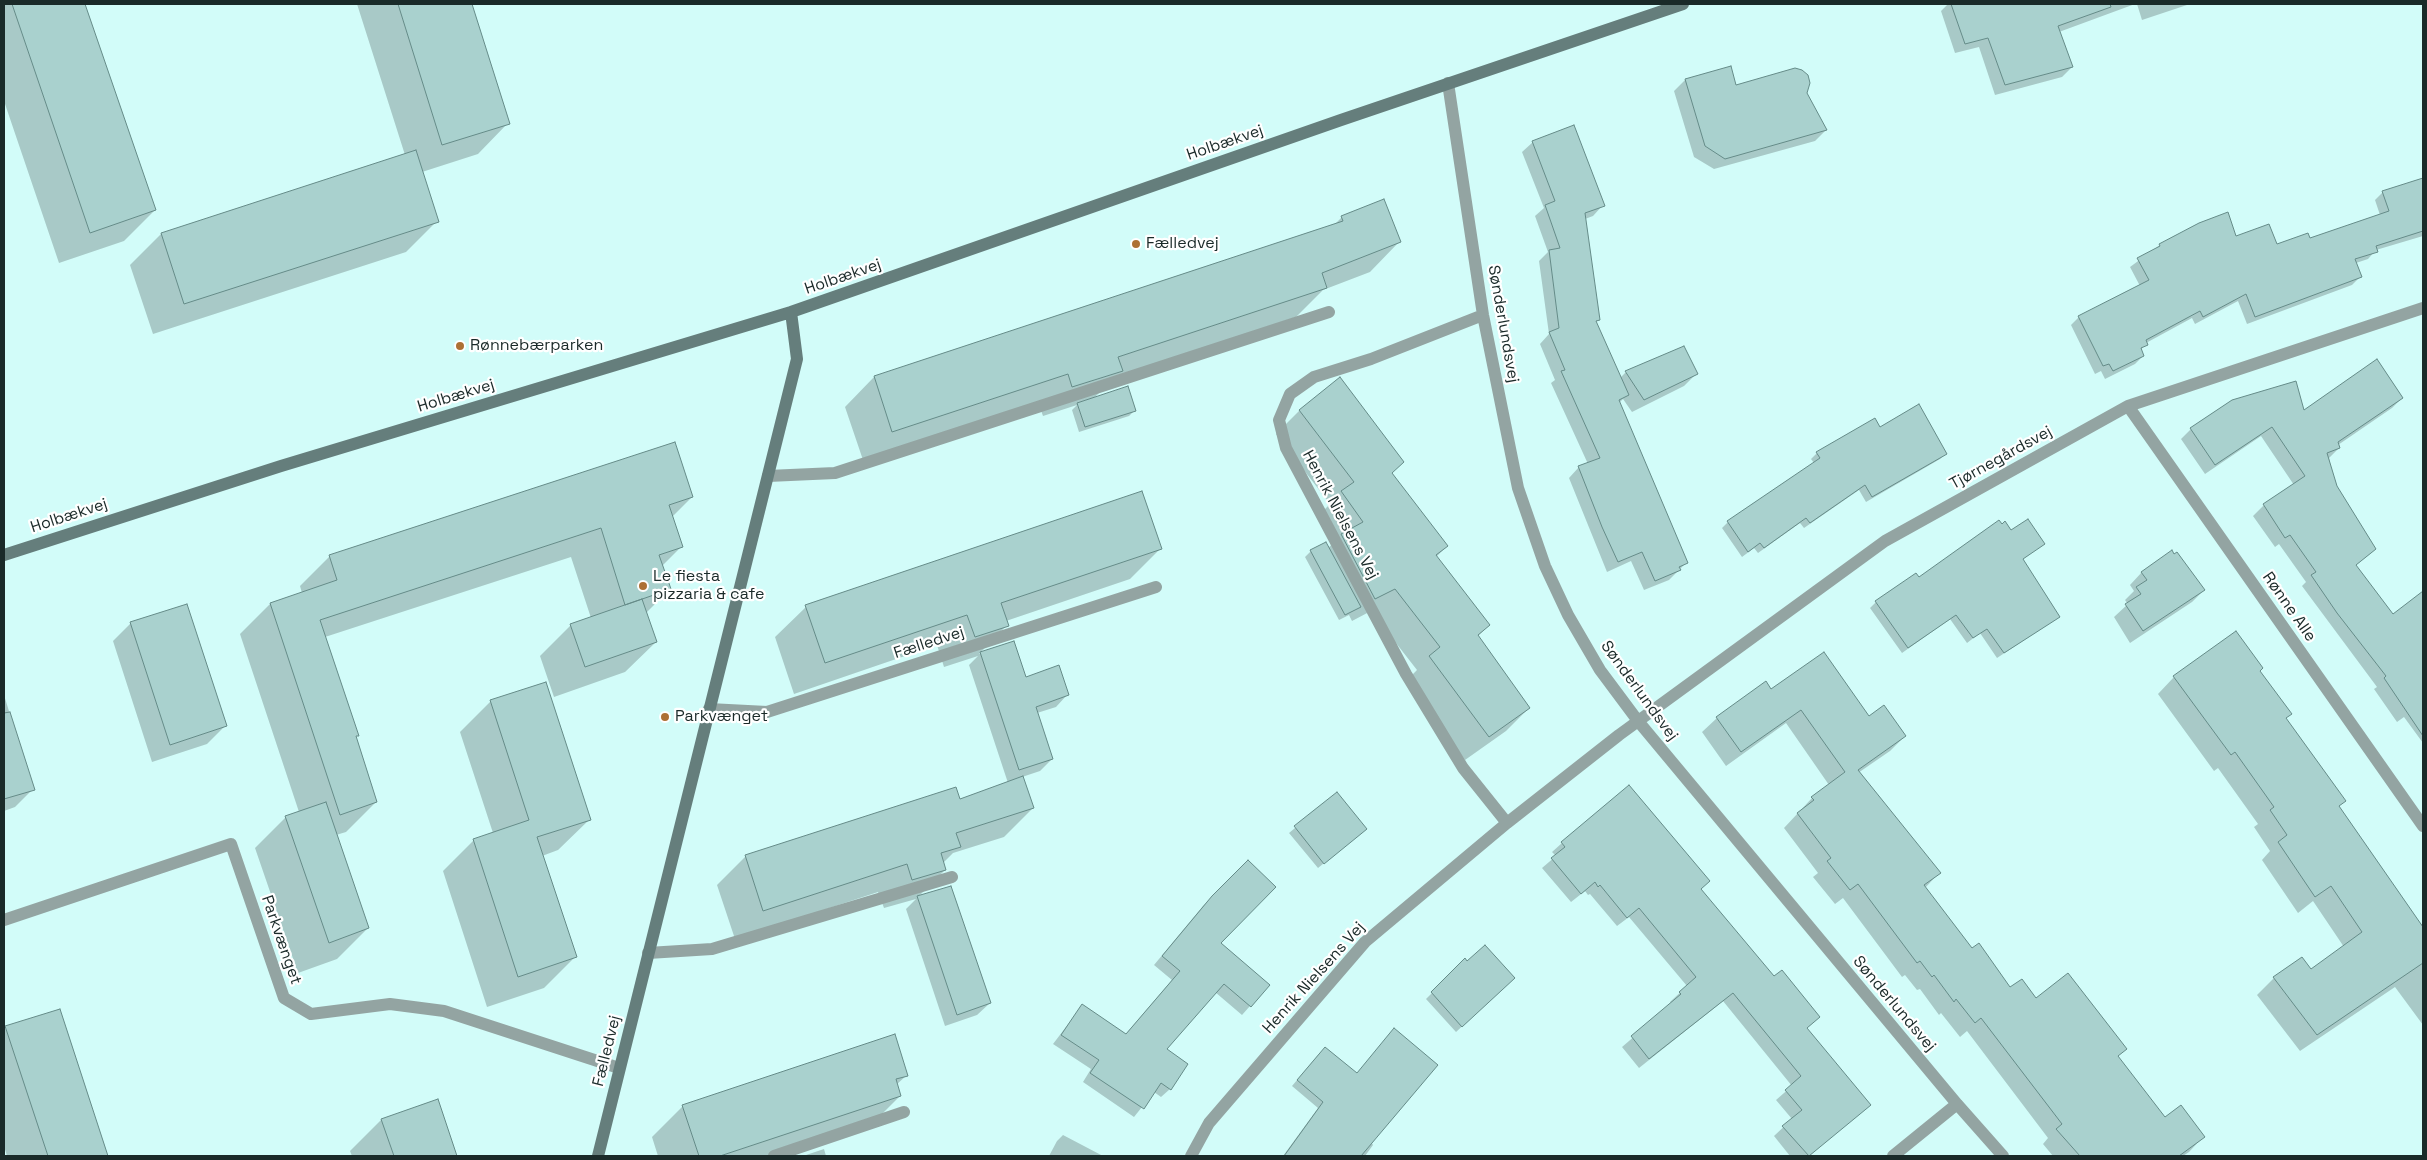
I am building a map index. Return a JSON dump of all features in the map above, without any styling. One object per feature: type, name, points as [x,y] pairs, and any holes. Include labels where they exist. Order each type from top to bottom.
[{"type":"street","name":"Holbækvej","points":[[4,555],[281,466],[791,312],[1448,83],[1683,4]]},
{"type":"street","name":"Sønderlundsvej","points":[[1448,83],[1483,315],[1518,488],[1545,566],[1568,615],[1600,670],[1638,721],[1957,1104],[2003,1156]]},
{"type":"street","name":"Tjørnegårdsvej","points":[[1638,721],[1885,541],[2128,406],[2423,308]]},
{"type":"street","name":"Fælledvej","points":[[598,1156],[797,359],[791,312]]},
{"type":"street","points":[[768,476],[835,473],[1329,312]]},
{"type":"street","name":"Henrik Nielsens Vej","points":[[1483,315],[1371,359],[1314,377],[1290,394],[1279,420],[1286,448],[1406,674],[1463,768],[1507,822]]},
{"type":"street","name":"Rønne Alle","points":[[2128,406],[2423,826]]},
{"type":"street","name":"Fælledvej","points":[[709,709],[767,712],[1156,587]]},
{"type":"street","name":"Henrik Nielsens Vej","points":[[1190,1156],[1208,1123],[1365,942],[1507,822],[1638,721]]},
{"type":"street","name":"Parkvænget","points":[[4,920],[231,844],[284,998],[311,1014],[390,1004],[444,1011],[619,1068]]},
{"type":"street","points":[[648,953],[712,950],[952,878]]},
{"type":"street","points":[[1893,1156],[1957,1104]]},
{"type":"street","points":[[774,1156],[904,1112]]},
{"type":"building","points":[[12,4],[85,4],[156,210],[90,233]]},
{"type":"building","points":[[398,4],[472,4],[510,124],[442,145]]},
{"type":"building","points":[[1951,4],[2110,4],[2111,7],[2058,26],[2073,67],[2005,85],[1988,38],[1965,44]]},
{"type":"building","points":[[1731,66],[1736,85],[1795,68],[1802,70],[1808,75],[1810,83],[1807,93],[1827,130],[1725,159],[1705,146],[1685,79]]},
{"type":"building","points":[[1574,125],[1605,206],[1585,213],[1600,320],[1596,321],[1629,395],[1619,400],[1688,563],[1679,567],[1681,570],[1655,581],[1642,552],[1618,562],[1602,527],[1578,466],[1600,458],[1561,371],[1565,370],[1549,332],[1559,328],[1549,250],[1560,248],[1545,205],[1555,201],[1532,141]]},
{"type":"building","points":[[416,150],[439,222],[184,304],[161,233]]},
{"type":"building","points":[[2423,178],[2423,231],[2376,246],[2378,252],[2355,259],[2362,277],[2255,317],[2246,294],[2203,317],[2200,311],[2146,340],[2148,345],[2141,348],[2144,356],[2113,371],[2109,364],[2103,366],[2078,316],[2149,280],[2137,258],[2199,223],[2228,212],[2236,236],[2269,224],[2277,244],[2308,233],[2310,238],[2389,211],[2382,191]]},
{"type":"building","points":[[1384,199],[1401,242],[1322,273],[1327,288],[1118,357],[1123,371],[1072,387],[1068,374],[892,432],[874,376],[1343,221],[1341,216]]},
{"type":"building","points":[[1684,346],[1698,374],[1644,400],[1625,371]]},
{"type":"building","points":[[2377,359],[2403,398],[2338,442],[2340,448],[2327,453],[2337,486],[2376,549],[2356,565],[2393,614],[2423,591],[2423,736],[2384,678],[2386,676],[2337,613],[2311,575],[2316,572],[2290,535],[2285,538],[2263,504],[2305,476],[2272,427],[2215,465],[2190,428],[2232,400],[2296,381],[2304,410]]},
{"type":"building","points":[[1340,377],[1404,462],[1392,473],[1448,546],[1436,555],[1490,625],[1478,635],[1530,708],[1489,737],[1429,656],[1440,647],[1395,589],[1375,599],[1341,534],[1363,522],[1341,491],[1354,482],[1299,410]]},
{"type":"building","points":[[1128,386],[1136,411],[1085,427],[1077,403]]},
{"type":"building","points":[[1919,404],[1947,454],[1872,497],[1865,485],[1810,523],[1806,518],[1764,548],[1760,543],[1748,552],[1727,521],[1820,458],[1816,452],[1875,418],[1880,427]]},
{"type":"building","points":[[675,442],[693,497],[669,505],[683,547],[659,555],[671,589],[625,605],[601,528],[320,620],[359,736],[356,736],[377,802],[340,815],[270,603],[337,580],[329,555]]},
{"type":"building","points":[[1142,491],[1162,549],[1001,603],[1009,626],[975,637],[967,615],[825,663],[805,605]]},
{"type":"building","points":[[2028,519],[2045,544],[2023,559],[2060,617],[2004,653],[1987,629],[1973,638],[1956,615],[1908,648],[1875,601],[1916,573],[1919,577],[1999,520],[2002,524],[2005,521],[2011,530]]},
{"type":"building","points":[[1326,542],[1361,607],[1345,615],[1310,550]]},
{"type":"building","points":[[2172,550],[2174,554],[2177,552],[2205,590],[2143,631],[2125,604],[2141,594],[2136,587],[2147,580],[2141,572]]},
{"type":"building","points":[[642,599],[657,642],[585,667],[570,624]]},
{"type":"building","points":[[187,604],[227,726],[170,745],[130,622]]},
{"type":"building","points":[[2236,631],[2263,668],[2260,671],[2292,714],[2286,718],[2346,801],[2339,806],[2423,927],[2423,963],[2317,1035],[2273,977],[2302,957],[2311,969],[2362,932],[2331,886],[2315,897],[2278,842],[2287,835],[2270,810],[2274,807],[2235,752],[2231,755],[2173,676]]},
{"type":"building","points":[[1014,641],[1026,677],[1059,665],[1069,695],[1036,707],[1053,759],[1019,770],[980,652]]},
{"type":"building","points":[[1824,652],[1869,716],[1884,705],[1906,736],[1858,770],[1941,873],[1924,885],[1972,948],[1979,943],[2010,987],[2022,979],[2036,998],[2068,973],[2127,1049],[2118,1056],[2165,1117],[2181,1105],[2205,1137],[2179,1156],[2080,1156],[2056,1129],[2062,1124],[1981,1018],[1975,1023],[1956,999],[1954,1002],[1934,975],[1932,977],[1920,961],[1917,963],[1858,884],[1850,890],[1827,861],[1831,858],[1797,813],[1814,800],[1811,797],[1845,772],[1801,710],[1741,752],[1716,717],[1766,681],[1771,689]]},
{"type":"building","points":[[546,682],[591,820],[537,837],[577,957],[518,977],[473,839],[529,820],[490,700]]},
{"type":"building","points":[[10,712],[35,790],[4,799],[4,713]]},
{"type":"building","points":[[1023,776],[1034,808],[956,833],[961,847],[941,853],[946,870],[912,880],[907,864],[763,911],[745,855],[956,787],[960,799]]},
{"type":"building","points":[[1629,785],[1710,881],[1701,889],[1774,976],[1782,970],[1820,1017],[1807,1028],[1871,1105],[1809,1156],[1782,1126],[1802,1110],[1785,1090],[1801,1076],[1733,993],[1649,1059],[1631,1036],[1681,994],[1679,992],[1696,977],[1639,908],[1627,918],[1600,885],[1598,887],[1595,882],[1581,894],[1551,858],[1565,847],[1561,842]]},
{"type":"building","points":[[1337,792],[1367,829],[1324,864],[1294,826]]},
{"type":"building","points":[[326,802],[369,928],[329,943],[285,816]]},
{"type":"building","points":[[1248,860],[1276,887],[1221,943],[1270,985],[1251,1007],[1224,984],[1167,1049],[1188,1064],[1171,1090],[1161,1083],[1144,1109],[1090,1073],[1099,1060],[1061,1035],[1082,1004],[1126,1034],[1180,971],[1162,956],[1212,896]]},
{"type":"building","points":[[951,886],[991,1003],[957,1015],[917,896]]},
{"type":"building","points":[[1485,945],[1515,978],[1462,1027],[1431,992],[1465,958],[1467,961]]},
{"type":"building","points":[[60,1009],[108,1156],[48,1156],[5,1026]]},
{"type":"building","points":[[1394,1028],[1438,1065],[1361,1156],[1284,1156],[1323,1102],[1297,1080],[1325,1047],[1357,1073]]},
{"type":"building","points":[[895,1034],[908,1076],[896,1079],[901,1096],[720,1156],[699,1156],[682,1105]]},
{"type":"building","points":[[438,1099],[457,1156],[394,1156],[381,1119]]},
{"type":"place","name":"Fælledvej","points":[[1136,244]]},
{"type":"place","name":"Rønnebærparken","points":[[460,346]]},
{"type":"place","name":"Le fiesta pizzaria & cafe","points":[[643,586]]},
{"type":"place","name":"Parkvænget","points":[[665,717]]}]
